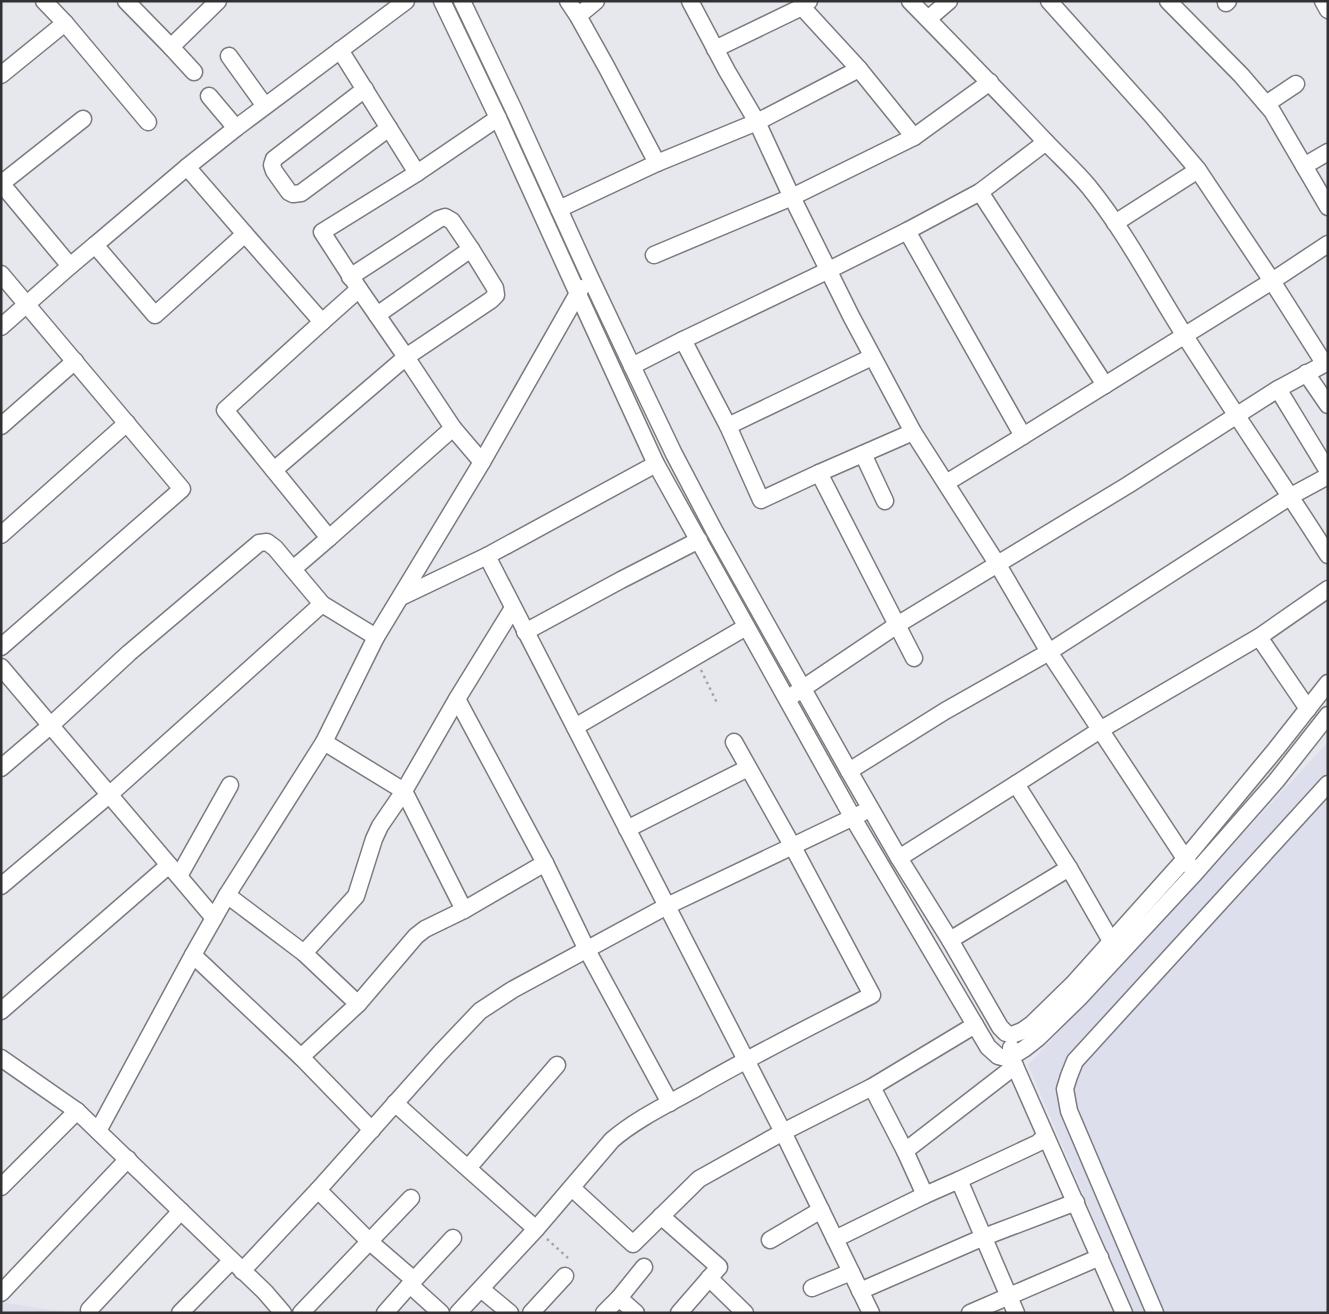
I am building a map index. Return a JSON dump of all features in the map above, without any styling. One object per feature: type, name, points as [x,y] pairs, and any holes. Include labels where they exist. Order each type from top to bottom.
[{"type":"street","points":[[44,1],[65,23],[148,122]]},
{"type":"street","points":[[126,1],[194,72]]},
{"type":"street","points":[[171,47],[218,1]]},
{"type":"street","points":[[1,327],[70,266],[236,128],[406,1]]},
{"type":"street","points":[[442,1],[498,118],[656,464],[853,818],[988,1047],[998,1056],[1013,1061]]},
{"type":"street","points":[[462,1],[510,100],[632,366],[674,454],[715,532],[899,858],[950,940],[1000,1027],[1006,1033],[1012,1035],[1032,1024],[1072,984],[1184,860],[1276,750],[1328,683]]},
{"type":"street","points":[[568,1],[578,16],[657,163]]},
{"type":"street","points":[[578,16],[596,1]]},
{"type":"street","points":[[690,1],[727,71],[757,122],[851,316],[913,432],[998,564],[1049,652],[1194,873]]},
{"type":"street","points":[[910,1],[1088,186],[1116,223],[1184,335],[1328,555]]},
{"type":"street","points":[[928,19],[949,1]]},
{"type":"street","points":[[786,699],[897,625],[1128,485],[1278,389],[1326,362],[1198,170],[1049,1]]},
{"type":"street","points":[[1168,1],[1241,75],[1272,111],[1328,207]]},
{"type":"street","points":[[1323,1],[1328,10]]},
{"type":"street","points":[[715,49],[806,4],[914,137]]},
{"type":"street","points":[[1,75],[65,23]]},
{"type":"street","points":[[340,50],[417,173]]},
{"type":"street","points":[[229,56],[265,106]]},
{"type":"street","points":[[559,209],[657,163],[757,122],[859,70]]},
{"type":"street","points":[[654,255],[792,197],[914,137],[990,82]]},
{"type":"street","points":[[1266,104],[1296,84]]},
{"type":"street","points":[[365,89],[274,158],[272,165],[274,171],[289,192],[293,194],[301,193],[389,128]]},
{"type":"street","points":[[209,96],[236,128]]},
{"type":"street","points":[[482,462],[453,428],[322,232],[417,173],[498,118]]},
{"type":"street","points":[[70,266],[1,183],[83,119]]},
{"type":"street","points":[[632,366],[907,231],[980,192],[1046,142]]},
{"type":"street","points":[[1304,166],[1328,152]]},
{"type":"street","points":[[187,168],[322,322]]},
{"type":"street","points":[[1116,223],[1198,170]]},
{"type":"street","points":[[980,192],[1105,385]]},
{"type":"street","points":[[274,470],[406,357],[496,295],[495,288],[452,221],[445,217],[439,219],[355,283],[322,322],[226,410],[274,470],[329,538]]},
{"type":"street","points":[[907,231],[1023,436]]},
{"type":"street","points":[[95,245],[154,314],[245,234]]},
{"type":"street","points":[[946,483],[1272,281],[1328,244]]},
{"type":"street","points":[[377,315],[471,249]]},
{"type":"street","points":[[1,274],[182,489],[1,646]]},
{"type":"street","points":[[98,1131],[227,895],[324,742],[376,637],[482,462],[589,275]]},
{"type":"street","points":[[682,340],[728,426],[761,500],[913,432]]},
{"type":"street","points":[[728,426],[872,357]]},
{"type":"street","points":[[1,426],[75,361]]},
{"type":"street","points":[[1306,373],[1328,405]]},
{"type":"street","points":[[1278,389],[1328,471]]},
{"type":"street","points":[[1,535],[127,423]]},
{"type":"street","points":[[293,569],[453,428]]},
{"type":"street","points":[[863,454],[884,501]]},
{"type":"street","points":[[401,596],[487,556],[656,464]]},
{"type":"street","points":[[819,473],[914,658]]},
{"type":"street","points":[[849,771],[944,712],[1049,652],[1291,496],[1328,476]]},
{"type":"street","points":[[526,632],[620,580],[699,540]]},
{"type":"street","points":[[1,768],[50,726],[129,653],[259,543],[267,542],[276,548],[322,604],[376,637]]},
{"type":"street","points":[[487,556],[783,1132],[860,1291],[865,1311]]},
{"type":"street","points":[[899,858],[1100,730],[1259,637],[1328,589]]},
{"type":"street","points":[[1,886],[109,795],[322,604]]},
{"type":"street","points":[[304,954],[356,896],[380,826],[404,791],[457,699],[513,608]]},
{"type":"street","points":[[575,727],[746,627]]},
{"type":"street","points":[[1259,637],[1308,709]]},
{"type":"street","points":[[1,667],[214,918]]},
{"type":"street","points":[[457,699],[545,863],[587,950],[670,1103]]},
{"type":"street","points":[[905,1151],[1013,1061],[1079,998],[1276,781],[1328,715]]},
{"type":"street","points":[[324,742],[404,791],[464,910]]},
{"type":"street","points":[[458,1313],[536,1229],[621,1132],[746,1059],[872,996],[793,847],[734,742]]},
{"type":"street","points":[[627,829],[748,768]]},
{"type":"street","points":[[1016,784],[1069,868],[1111,941]]},
{"type":"street","points":[[1155,1313],[1069,1111],[1066,1089],[1069,1076],[1075,1061],[1328,784]]},
{"type":"street","points":[[1,1011],[174,871],[230,785]]},
{"type":"street","points":[[180,1313],[237,1266],[318,1190],[467,1023],[480,1011],[512,990],[667,906],[871,809]]},
{"type":"street","points":[[301,1057],[358,1004],[416,936],[425,929],[464,910],[545,863]]},
{"type":"street","points":[[950,940],[1069,868]]},
{"type":"street","points":[[227,895],[304,954],[358,1004]]},
{"type":"street","points":[[193,955],[301,1057],[372,1130]]},
{"type":"street","points":[[572,1188],[632,1244],[699,1179],[783,1132],[872,1087],[975,1025]]},
{"type":"street","points":[[1012,1035],[1013,1061],[1124,1313]]},
{"type":"street","points":[[1,1058],[77,1111],[264,1292],[283,1313]]},
{"type":"street","points":[[468,1168],[557,1065]]},
{"type":"street","points":[[872,1087],[905,1151],[925,1196]]},
{"type":"street","points":[[395,1103],[536,1229]]},
{"type":"street","points":[[1,1187],[77,1111]]},
{"type":"street","points":[[835,1239],[1038,1143],[1045,1136]]},
{"type":"street","points":[[1,1293],[128,1160]]},
{"type":"street","points":[[959,1180],[1016,1313]]},
{"type":"street","points":[[318,1190],[412,1282],[440,1313]]},
{"type":"street","points":[[301,1313],[411,1198]]},
{"type":"street","points":[[860,1291],[984,1237],[1076,1202]]},
{"type":"street","points":[[770,1240],[821,1210]]},
{"type":"street","points":[[89,1310],[180,1211]]},
{"type":"street","points":[[662,1216],[719,1267],[679,1313]]},
{"type":"street","points":[[385,1313],[453,1238]]},
{"type":"street","points":[[970,1313],[1100,1257]]},
{"type":"street","points":[[604,1313],[644,1267]]},
{"type":"street","points":[[812,1288],[851,1272]]},
{"type":"street","points":[[531,1313],[565,1276]]},
{"type":"street","points":[[710,1278],[745,1313]]},
{"type":"street","points":[[481,1289],[510,1313]]},
{"type":"street","points":[[619,1298],[636,1313]]},
{"type":"path","points":[[695,657],[717,703]]},
{"type":"path","points":[[536,1229],[568,1258]]},
{"type":"shaded area","points":[[1328,742],[1328,1313],[1134,1313],[1028,1065]]},
{"type":"shaded area","points":[[1,1302],[70,1313],[1,1313]]}]
